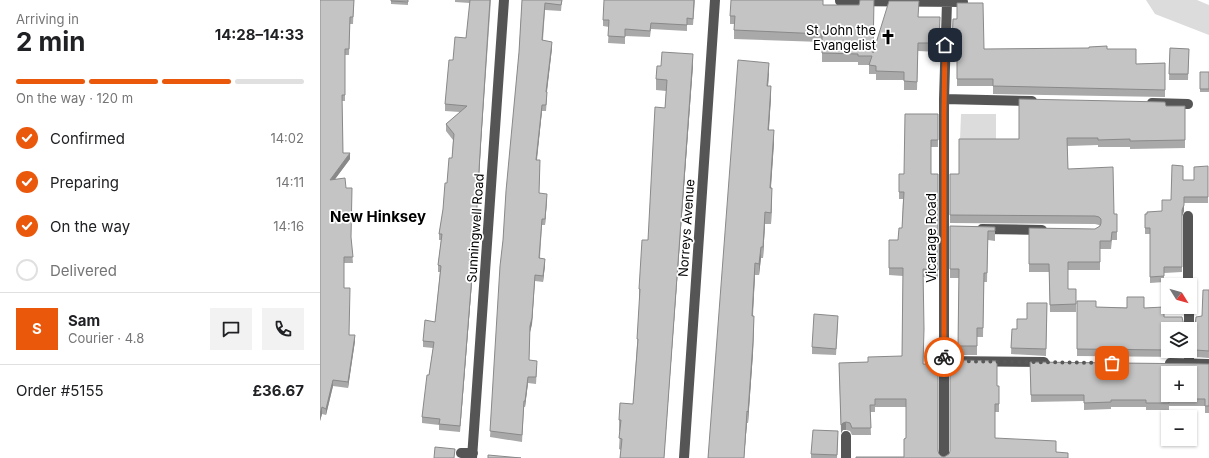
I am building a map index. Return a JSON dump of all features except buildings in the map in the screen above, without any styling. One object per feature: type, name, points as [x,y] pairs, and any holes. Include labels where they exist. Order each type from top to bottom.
[{"type":"street","name":"Sunningwell Road","points":[[473,456],[504,0]]},
{"type":"street","name":"Norreys Avenue","points":[[684,458],[715,0]]},
{"type":"street","points":[[840,1],[963,2]]},
{"type":"street","name":"Vicarage Road","points":[[944,458],[944,361],[948,229],[944,99],[947,2]]},
{"type":"street","points":[[944,99],[1038,101]]},
{"type":"street","points":[[1140,103],[1188,104]]},
{"type":"street","points":[[1188,216],[1188,278]]},
{"type":"street","points":[[976,229],[1055,230]]},
{"type":"street","points":[[1189,358],[1189,363]]},
{"type":"street","points":[[944,361],[1054,362]]},
{"type":"street","points":[[1158,363],[1209,364]]},
{"type":"street","points":[[846,436],[846,458]]},
{"type":"street","points":[[461,453],[473,456]]},
{"type":"shaded area","points":[[1146,0],[1197,0],[1209,5],[1209,35],[1155,14]]},
{"type":"shaded area","points":[[961,114],[996,114],[996,140],[960,140]]},
{"type":"way so far","points":[[944,357],[944,361],[1112,363]]},
{"type":"place","name":"St John the Evangelist","points":[[888,37]]},
{"type":"district","name":"New Hinksey","points":[[378,217]]},
{"type":"route","points":[[944,357],[945,45]]}]
